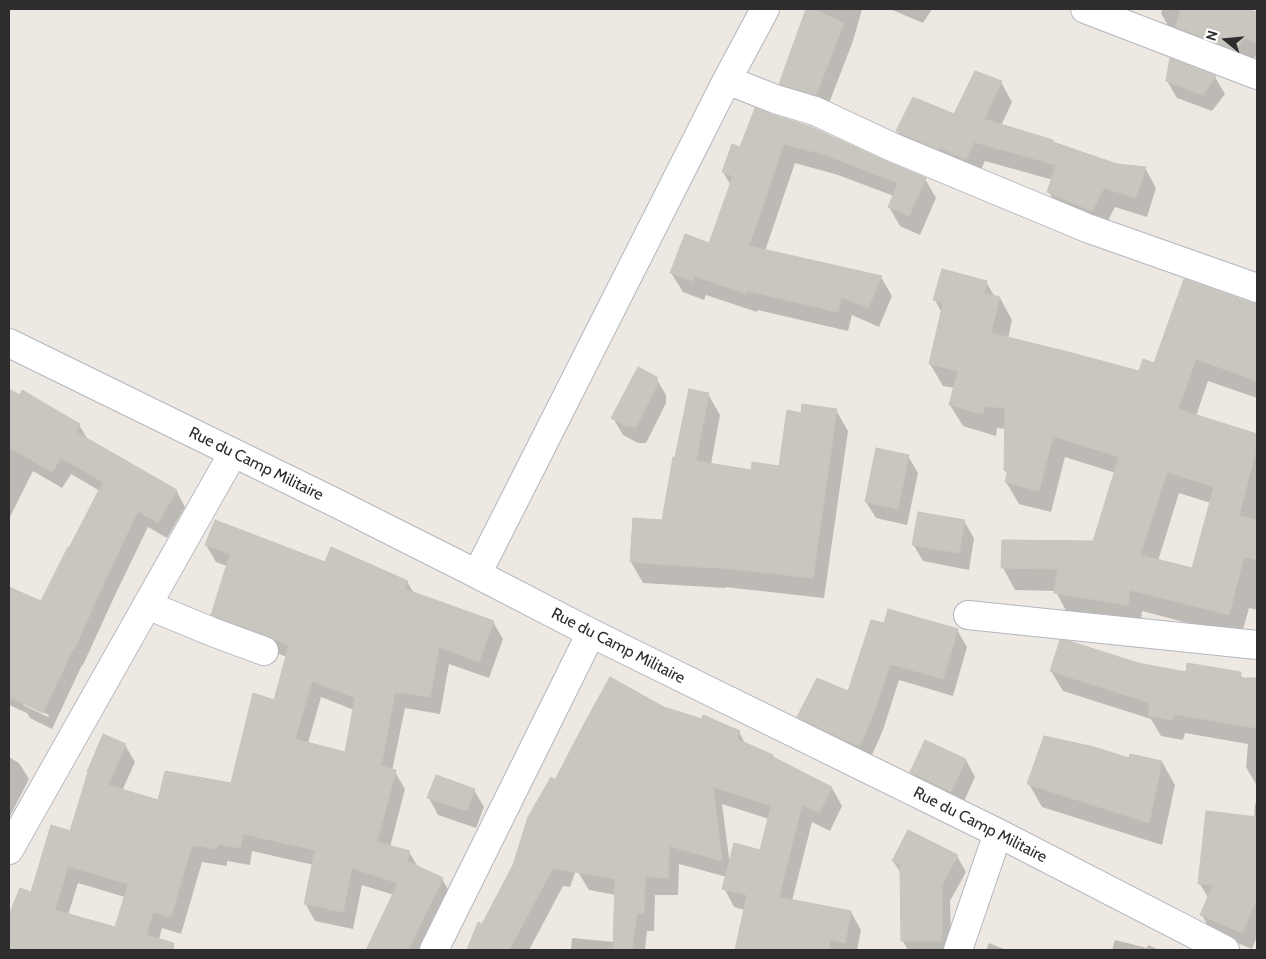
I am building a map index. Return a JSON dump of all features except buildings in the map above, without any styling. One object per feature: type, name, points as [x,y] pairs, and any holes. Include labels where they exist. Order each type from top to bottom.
[{"type":"street","points":[[477,574],[727,80],[765,9]]},
{"type":"street","points":[[1085,9],[1257,75]]},
{"type":"street","points":[[727,80],[775,99],[815,111],[892,147],[1087,228],[1257,288]]},
{"type":"street","name":"Rue du Camp Militaire","points":[[9,343],[998,833],[1225,950]]},
{"type":"street","points":[[9,850],[233,453]]},
{"type":"street","points":[[148,605],[264,651]]},
{"type":"street","points":[[968,615],[1257,645]]},
{"type":"street","points":[[434,950],[591,633]]},
{"type":"street","points":[[958,950],[998,833]]}]
